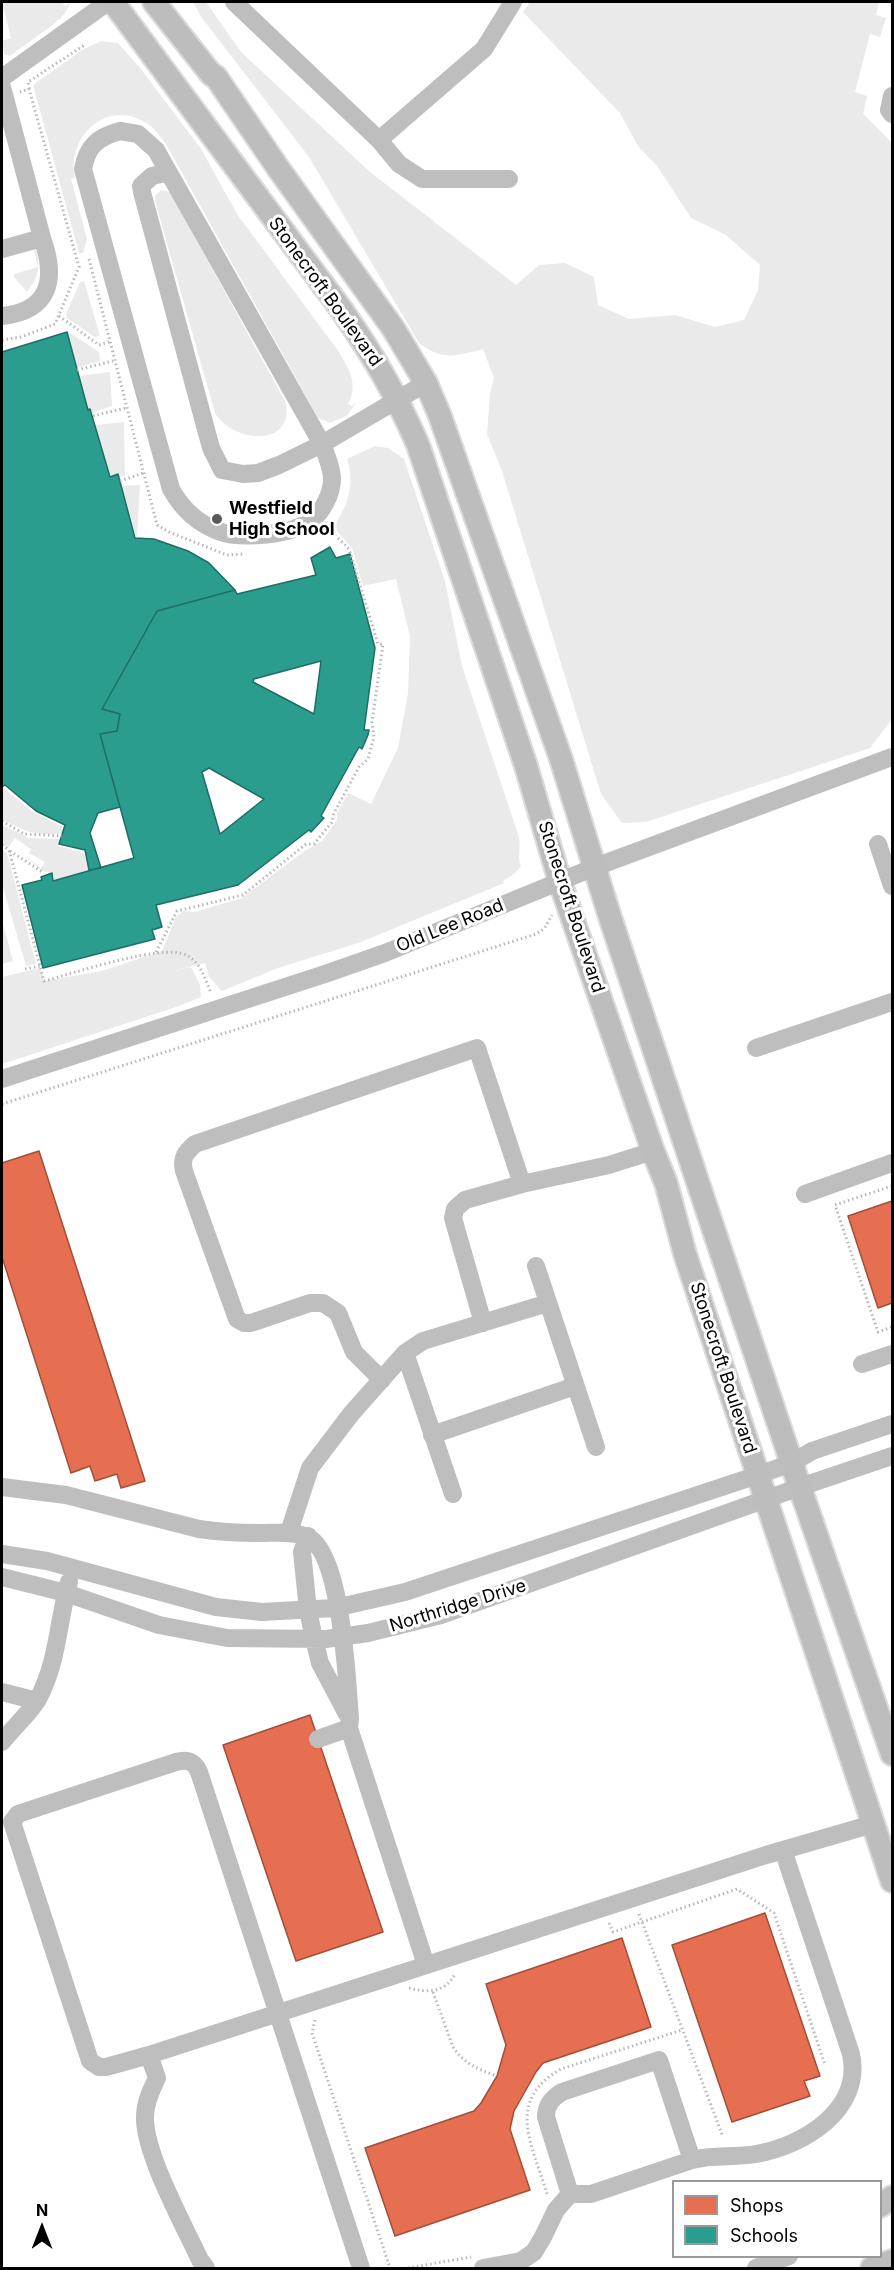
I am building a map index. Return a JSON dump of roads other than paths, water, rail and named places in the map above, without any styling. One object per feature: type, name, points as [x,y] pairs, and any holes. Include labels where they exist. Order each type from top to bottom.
[{"type":"main road","name":"Stonecroft Boulevard","points":[[111,2],[341,309],[374,357],[398,400],[418,445],[526,766],[560,882],[652,1151],[666,1183],[685,1254],[892,1881]]},
{"type":"main road","name":"Stonecroft Boulevard","points":[[154,2],[211,74],[216,77],[393,328],[426,383],[451,445],[561,759],[638,1003],[892,1754]]},
{"type":"main road","points":[[872,2268],[892,2261]]},
{"type":"street","points":[[2,78],[111,2]]},
{"type":"street","points":[[234,2],[379,140],[399,164],[422,179],[509,179]]},
{"type":"street","points":[[379,140],[484,49],[513,2]]},
{"type":"street","points":[[2,87],[49,259],[50,272],[44,294],[33,308],[2,316]]},
{"type":"street","points":[[892,96],[889,110],[892,114]]},
{"type":"street","points":[[130,131],[138,134],[156,150],[322,444],[332,478],[330,493],[314,519],[302,526],[263,535],[219,531],[196,520],[178,502],[171,489],[83,169],[89,148],[96,141],[112,133],[130,131]]},
{"type":"street","points":[[172,178],[165,173],[152,176],[141,186],[142,192],[211,448],[222,470],[243,474],[258,473],[279,465],[322,444],[426,383]]},
{"type":"street","points":[[2,249],[42,238]]},
{"type":"street","name":"Old Lee Road","points":[[2,1079],[365,960],[596,867],[892,757]]},
{"type":"street","points":[[878,844],[892,886]]},
{"type":"street","points":[[756,1048],[892,1002]]},
{"type":"street","points":[[382,1380],[354,1352],[338,1313],[323,1303],[310,1303],[250,1323],[237,1319],[184,1171],[182,1161],[186,1152],[195,1144],[477,1048],[522,1184]]},
{"type":"street","points":[[483,1323],[453,1218],[455,1209],[465,1200],[522,1184],[609,1166],[652,1151]]},
{"type":"street","points":[[805,1194],[892,1163]]},
{"type":"street","points":[[536,1266],[596,1447]]},
{"type":"street","points":[[289,1532],[310,1468],[351,1414],[405,1353],[423,1341],[548,1303]]},
{"type":"street","points":[[405,1353],[453,1494]]},
{"type":"street","points":[[862,1364],[892,1354]]},
{"type":"street","points":[[432,1435],[575,1386]]},
{"type":"street","name":"Northridge Drive","points":[[2,1554],[47,1561],[216,1607],[262,1611],[340,1607],[405,1592],[758,1475],[792,1463],[812,1451],[892,1424]]},
{"type":"street","name":"Northridge Drive","points":[[2,1578],[66,1593],[159,1625],[227,1638],[314,1640],[344,1637],[441,1615],[892,1456]]},
{"type":"street","points":[[2,1487],[66,1495],[199,1529],[228,1532],[289,1532],[308,1536],[321,1549],[340,1607],[349,1723]]},
{"type":"street","points":[[308,1536],[302,1552],[308,1610],[320,1664],[349,1723],[426,1965]]},
{"type":"street","points":[[2,1742],[37,1701],[49,1675],[58,1645],[66,1593],[73,1568]]},
{"type":"street","points":[[2,1692],[37,1701]]},
{"type":"street","points":[[318,1739],[349,1723]]},
{"type":"street","points":[[362,2268],[279,2013],[199,1772],[192,1762],[183,1760],[176,1762],[18,1814],[13,1819],[13,1827],[90,2061],[99,2067],[149,2055],[279,2013],[633,1898],[783,1850],[873,1824]]},
{"type":"street","points":[[491,2268],[522,2265],[534,2252],[556,2210],[570,2194],[591,2194],[708,2155],[731,2157],[768,2152],[810,2134],[834,2115],[853,2077],[854,2065],[783,1850]]},
{"type":"street","points":[[149,2055],[157,2078],[150,2093],[145,2118],[149,2145],[200,2260],[206,2268]]},
{"type":"street","points":[[570,2194],[546,2117],[546,2110],[550,2102],[562,2092],[659,2060],[692,2160]]},
{"type":"street","points":[[866,2268],[892,2257]]},
{"type":"street","points":[[756,2268],[784,2258]]},
{"type":"place","name":"Westfield High School","points":[[217,519]]}]
